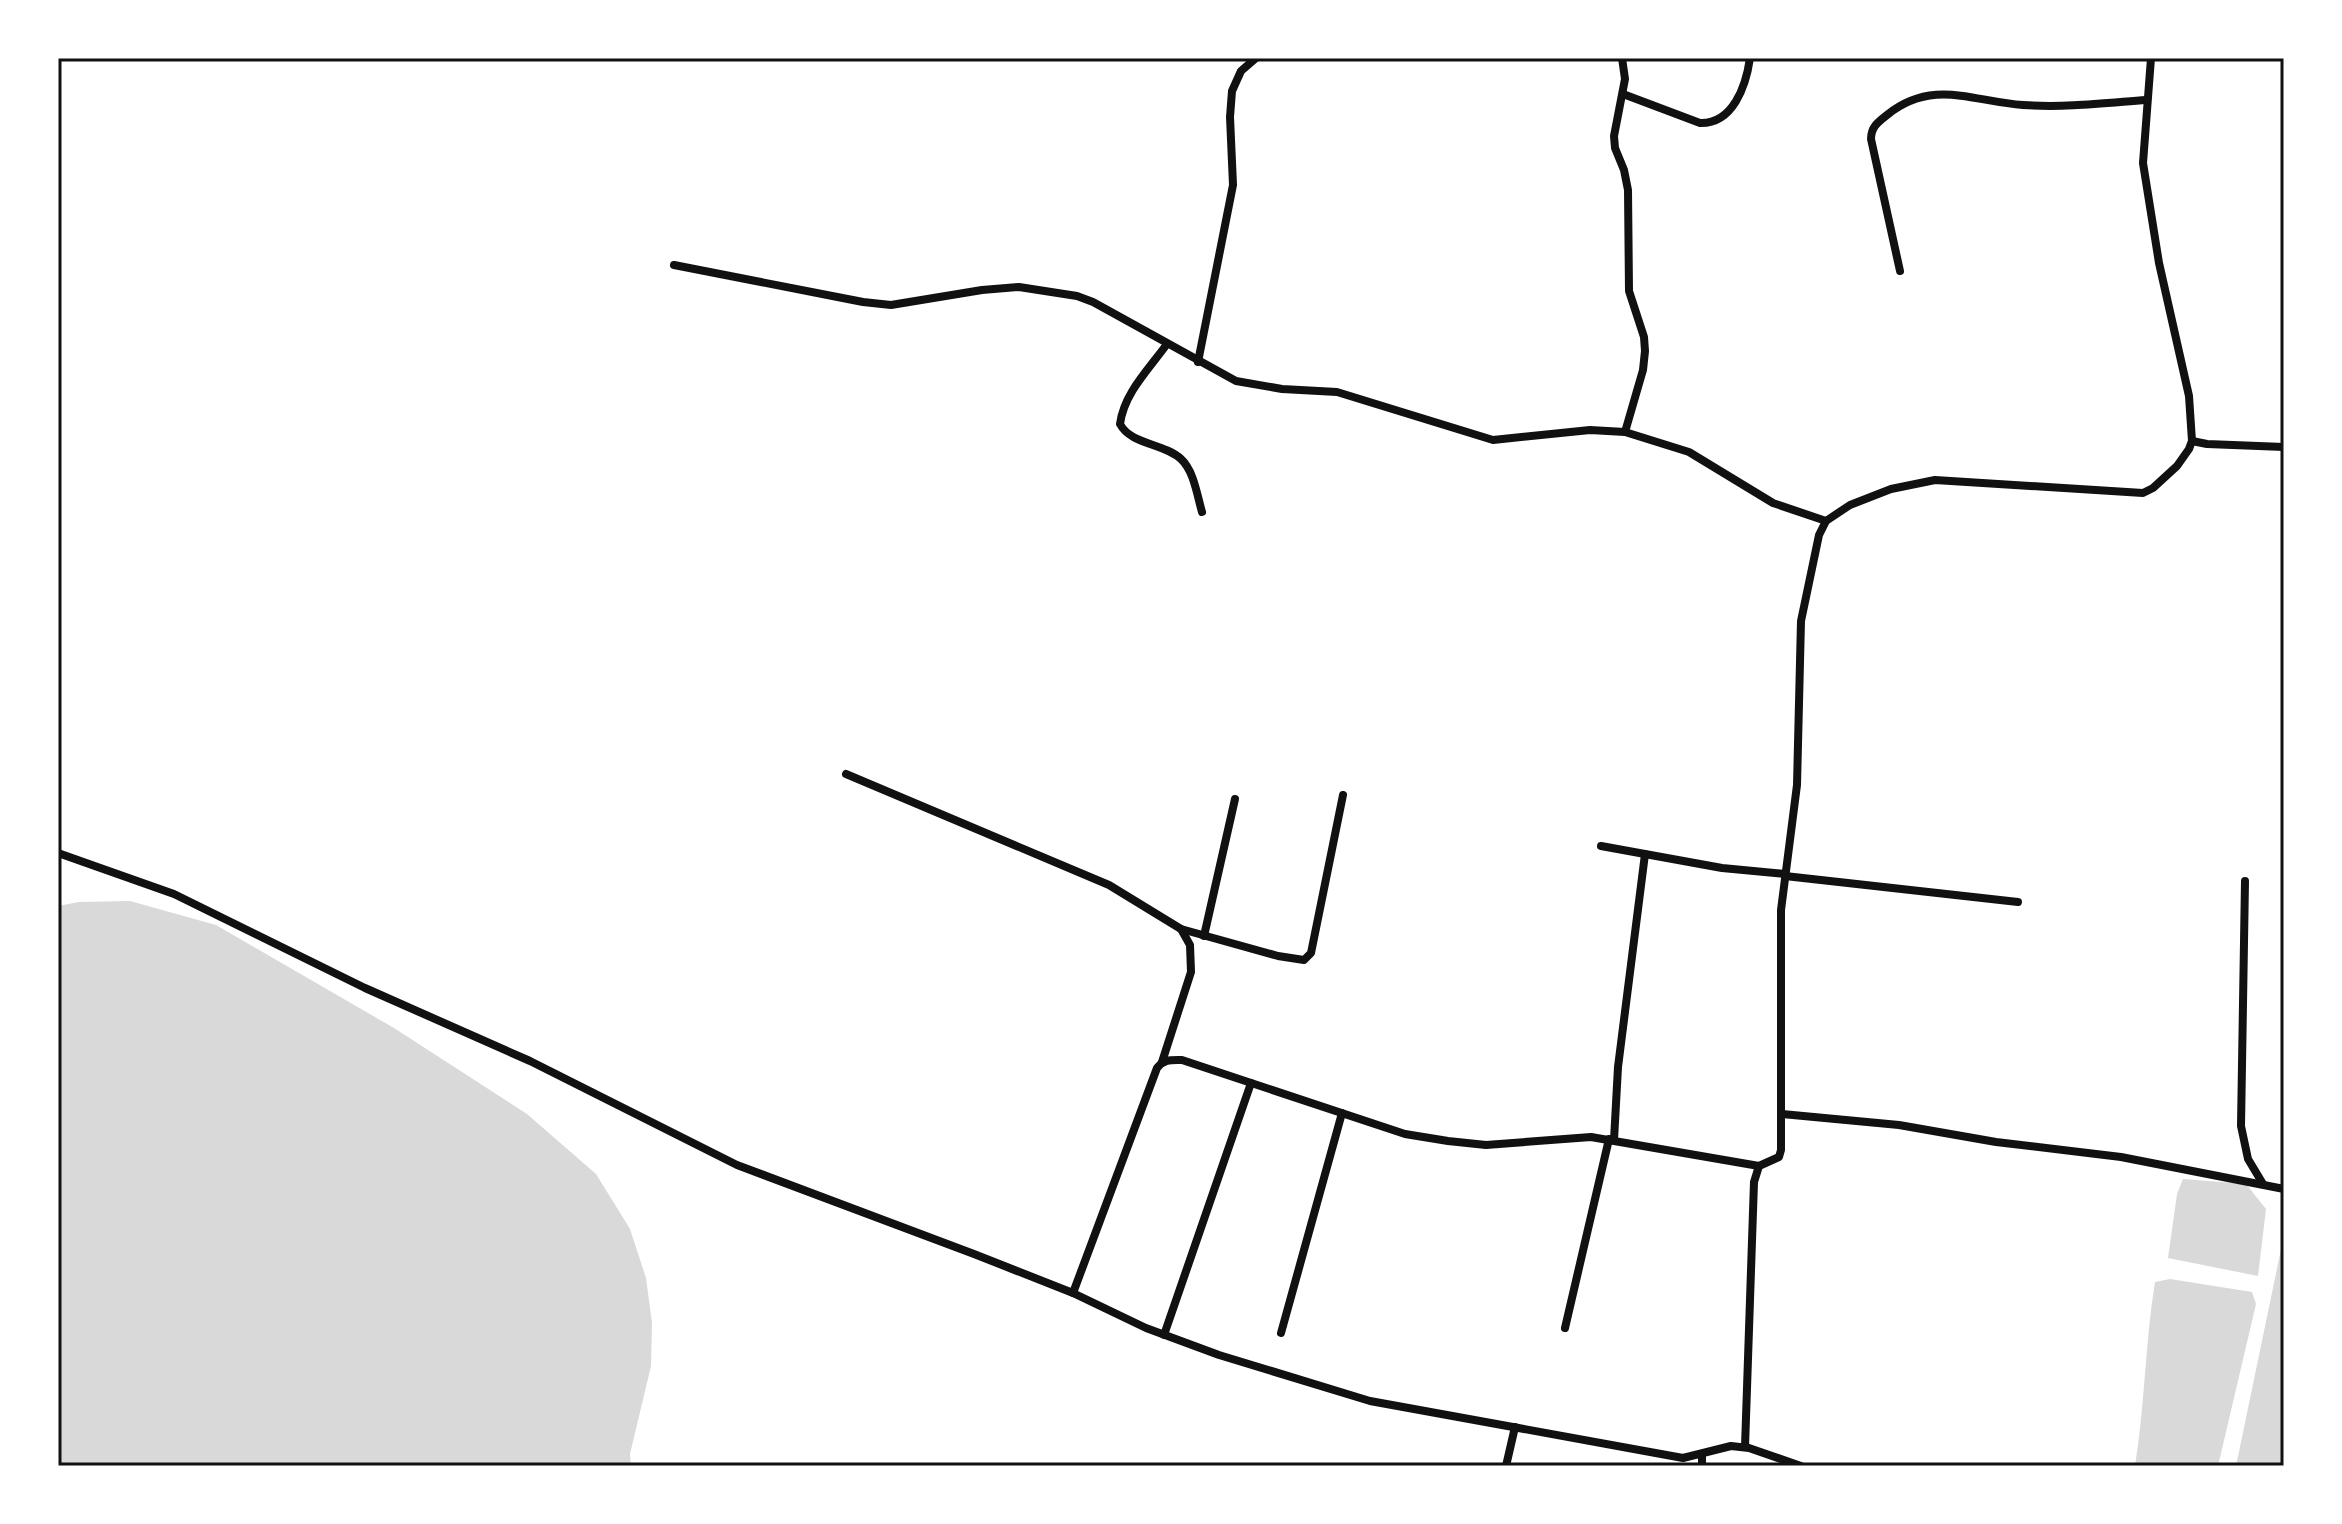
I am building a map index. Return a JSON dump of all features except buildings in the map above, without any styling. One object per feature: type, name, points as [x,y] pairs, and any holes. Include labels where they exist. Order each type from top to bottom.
[{"type":"street","points":[[1198,362],[1233,185],[1232,91],[1241,71],[1256,58]]},
{"type":"street","points":[[1622,58],[1623,94],[1614,136],[1616,156],[1624,170],[1628,190],[1629,291],[1644,337],[1645,351],[1643,370],[1625,432]]},
{"type":"street","points":[[1623,94],[1700,123],[1711,124],[1721,120],[1733,108],[1750,58]]},
{"type":"street","points":[[1162,1062],[1182,1060],[1405,1134],[1448,1141],[1486,1145],[1591,1137],[1762,1164],[1779,1157],[1782,1114],[1781,910],[1797,785],[1801,621],[1819,535],[1826,521],[1850,505],[1891,489],[1935,480],[2143,493],[2177,466],[2192,441],[2189,396],[2159,263],[2143,163],[2151,58]]},
{"type":"street","points":[[1900,271],[1871,139],[1875,125],[1891,112],[1935,94],[1953,93],[2022,105],[2146,100]]},
{"type":"street","points":[[674,265],[891,305],[999,288],[1019,287],[1058,293],[1093,302],[1236,381],[1282,389],[1337,392],[1493,440],[1590,430],[1625,432],[1689,452],[1773,503],[1826,521]]},
{"type":"street","points":[[1167,344],[1131,392],[1120,424],[1128,434],[1180,458],[1191,473],[1202,512]]},
{"type":"street","points":[[2192,441],[2284,447]]},
{"type":"street","points":[[846,774],[1109,885],[1181,929],[1296,960],[1304,960],[1311,953],[1343,795]]},
{"type":"street","points":[[1204,936],[1235,799]]},
{"type":"street","points":[[1601,846],[1762,873],[2018,902]]},
{"type":"street","points":[[58,853],[174,894],[365,988],[530,1061],[737,1165],[1073,1293],[1164,1335],[1219,1355],[1370,1401],[1683,1458],[1731,1446],[1745,1447],[1801,1466]]},
{"type":"street","points":[[1565,1328],[1611,1139],[1645,854]]},
{"type":"street","points":[[2245,881],[2241,1126],[2248,1159],[2263,1184]]},
{"type":"street","points":[[1073,1293],[1157,1068],[1162,1062],[1191,972],[1193,956],[1181,929]]},
{"type":"street","points":[[1164,1335],[1251,1083]]},
{"type":"street","points":[[1281,1333],[1342,1113]]},
{"type":"street","points":[[1782,1114],[1899,1125],[1996,1142],[2121,1157],[2284,1189]]},
{"type":"street","points":[[1745,1447],[1754,1182],[1762,1164]]},
{"type":"street","points":[[1506,1466],[1515,1427]]},
{"type":"street","points":[[1702,1454],[1702,1466]]},
{"type":"shaded area","points":[[130,901],[216,925],[394,1028],[527,1114],[596,1174],[630,1229],[646,1278],[652,1323],[651,1366],[630,1454],[631,1466],[58,1466],[58,906],[79,902]]},
{"type":"shaded area","points":[[2183,1179],[2246,1184],[2266,1209],[2258,1276],[2168,1258],[2177,1194]]},
{"type":"shaded area","points":[[2284,1235],[2284,1466],[2236,1466]]},
{"type":"shaded area","points":[[2170,1279],[2252,1292],[2256,1304],[2218,1466],[2135,1466],[2155,1282]]}]
